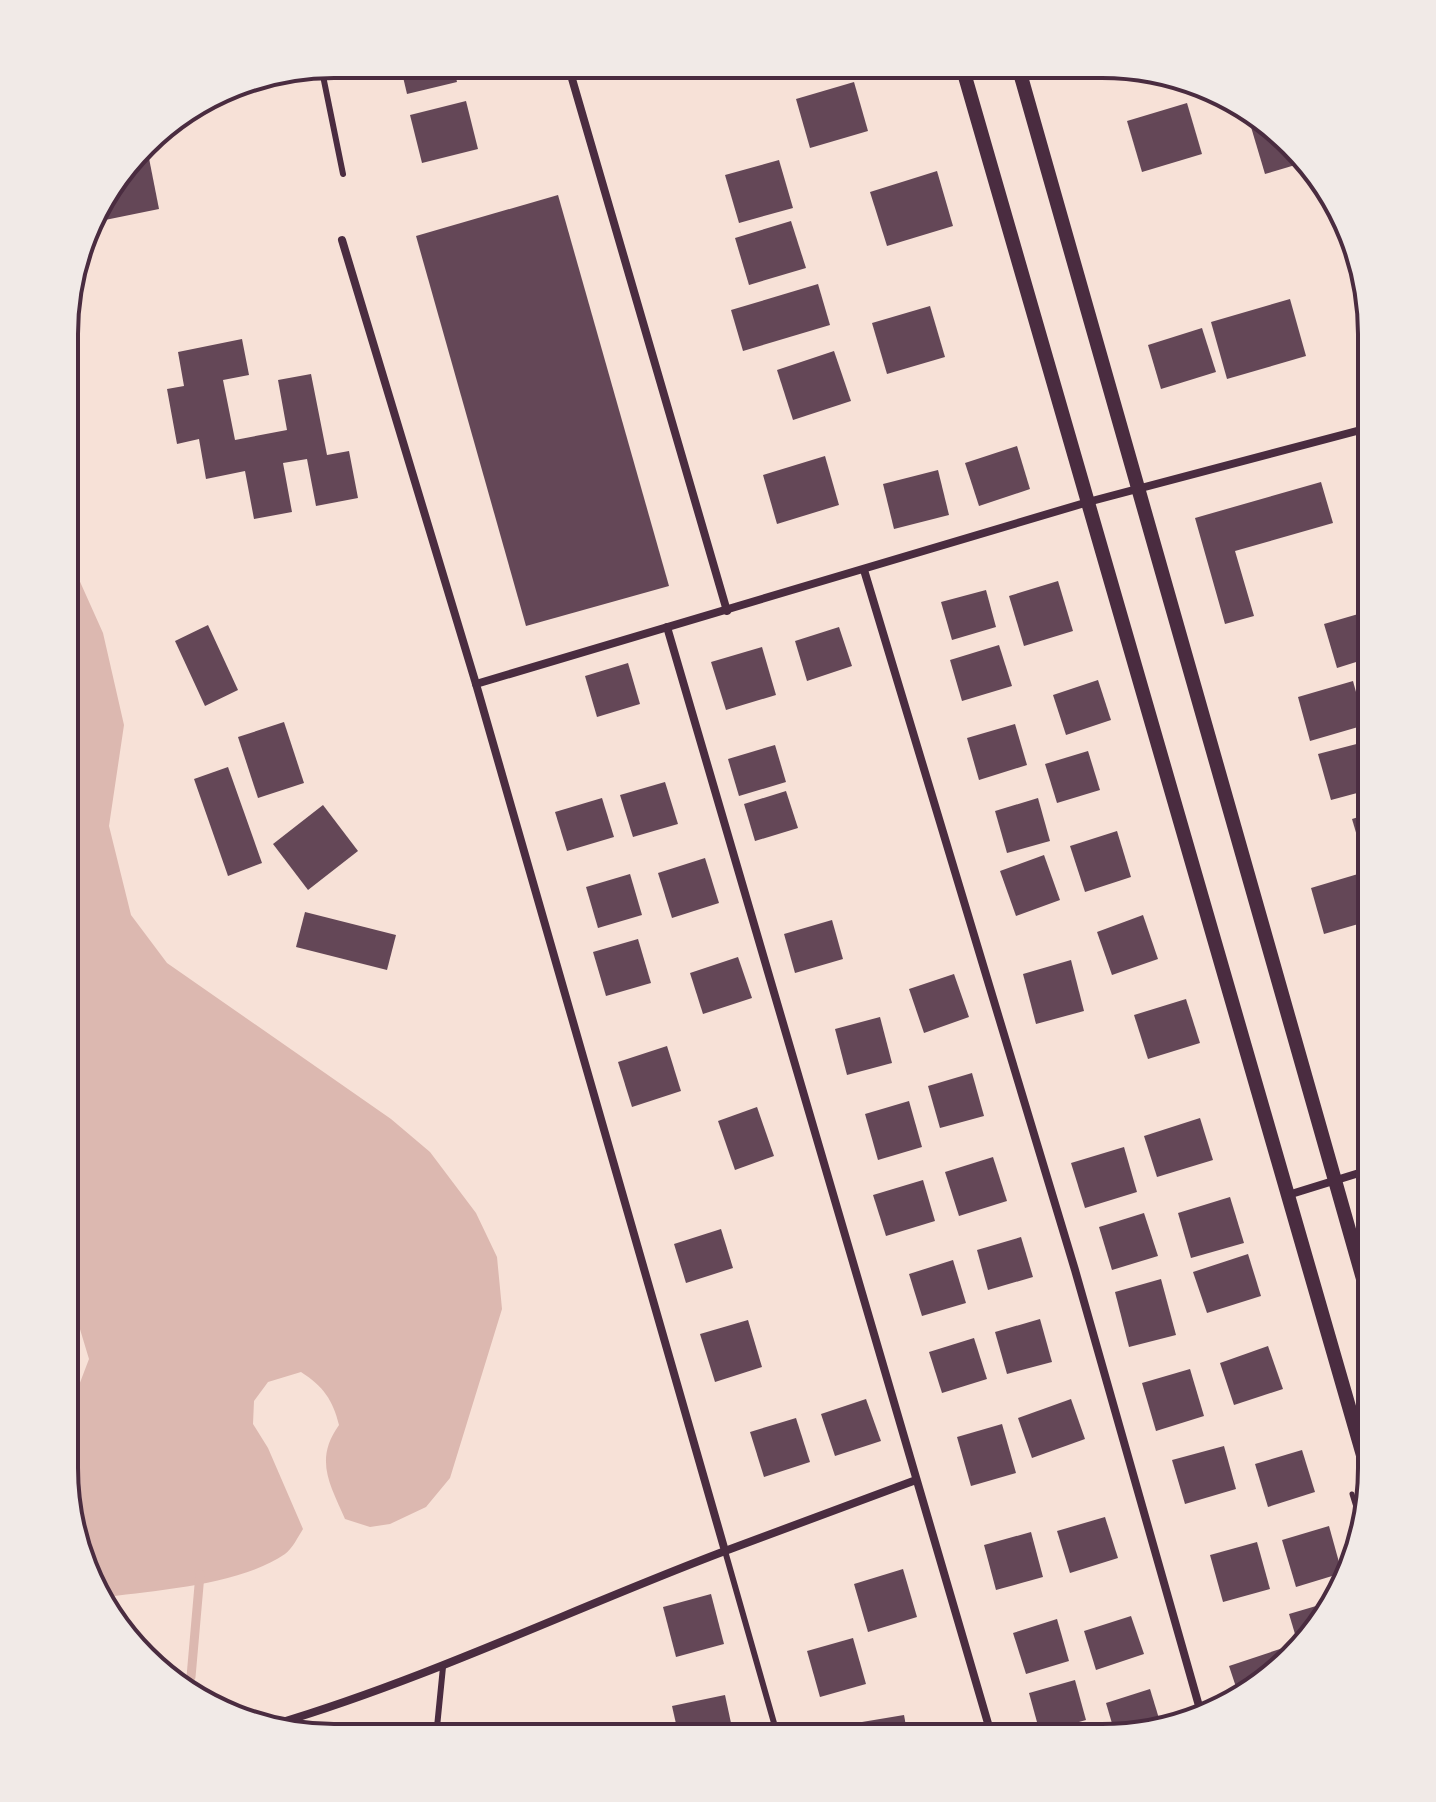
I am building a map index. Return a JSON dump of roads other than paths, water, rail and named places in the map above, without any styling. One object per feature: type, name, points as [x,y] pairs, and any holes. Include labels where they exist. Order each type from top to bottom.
[{"type":"street","points":[[572,78],[727,611]]},
{"type":"street","points":[[965,78],[1357,1435]]},
{"type":"street","points":[[1021,78],[1357,1258]]},
{"type":"street","points":[[342,240],[476,684],[725,1551]]},
{"type":"street","points":[[476,684],[1088,502],[1358,431]]},
{"type":"street","points":[[864,570],[978,942],[1199,1705]]},
{"type":"street","points":[[667,627],[988,1723]]},
{"type":"street","points":[[1288,1195],[1357,1173]]},
{"type":"street","points":[[290,1720],[350,1702],[443,1667],[725,1551],[916,1480]]},
{"type":"lane","points":[[324,79],[343,174]]},
{"type":"lane","points":[[725,1551],[774,1723]]},
{"type":"lane","points":[[437,1723],[443,1667]]},
{"type":"waterway","points":[[191,1677],[200,1574]]}]
